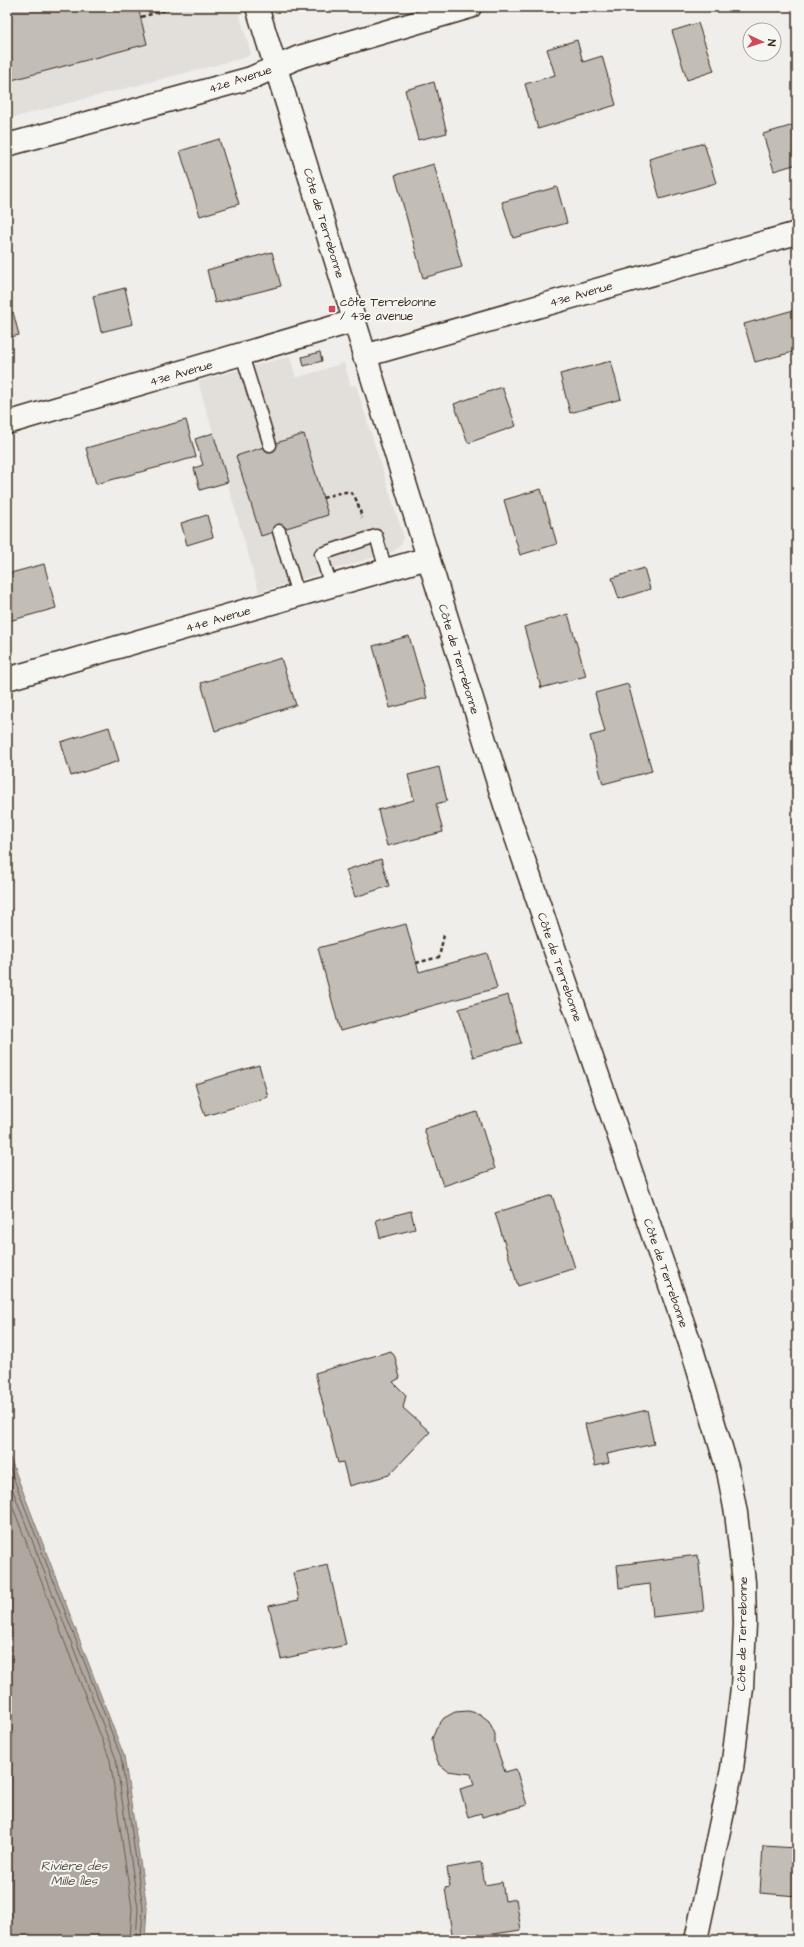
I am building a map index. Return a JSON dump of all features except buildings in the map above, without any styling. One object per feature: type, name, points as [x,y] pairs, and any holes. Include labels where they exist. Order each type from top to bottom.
[{"type":"main road","name":"Côte de Terrebonne","points":[[257,7],[277,67],[364,356],[507,812],[692,1349],[720,1443],[733,1495],[744,1582],[745,1624],[742,1688],[732,1769],[696,1940]]},
{"type":"main road","name":"42e Avenue","points":[[7,145],[251,78],[312,53],[470,7]]},
{"type":"main road","name":"43e Avenue","points":[[364,356],[797,233]]},
{"type":"main road","name":"43e Avenue","points":[[7,423],[354,321]]},
{"type":"main road","name":"44e Avenue","points":[[7,679],[428,558]]},
{"type":"lane","points":[[242,355],[270,445]]},
{"type":"lane","points":[[279,531],[298,595]]},
{"type":"lane","points":[[330,586],[321,554],[376,536],[386,570]]},
{"type":"path","points":[[141,17],[176,7]]},
{"type":"path","points":[[323,498],[340,492],[350,492],[356,498],[359,506]]},
{"type":"path","points":[[416,963],[439,957],[444,935]]},
{"type":"shaded area","points":[[7,7],[237,7],[251,53],[247,57],[7,119]]},
{"type":"shaded area","points":[[290,356],[296,378],[344,363],[351,386],[356,385],[403,535],[402,543],[392,552],[259,592],[198,381]]},
{"type":"water","name":"Rivière des Mille Îles","points":[[7,1450],[124,1756],[147,1908],[145,1940],[7,1940]]},
{"type":"place","name":"côte Terrebonne / 43e avenue","points":[[332,309]]}]
